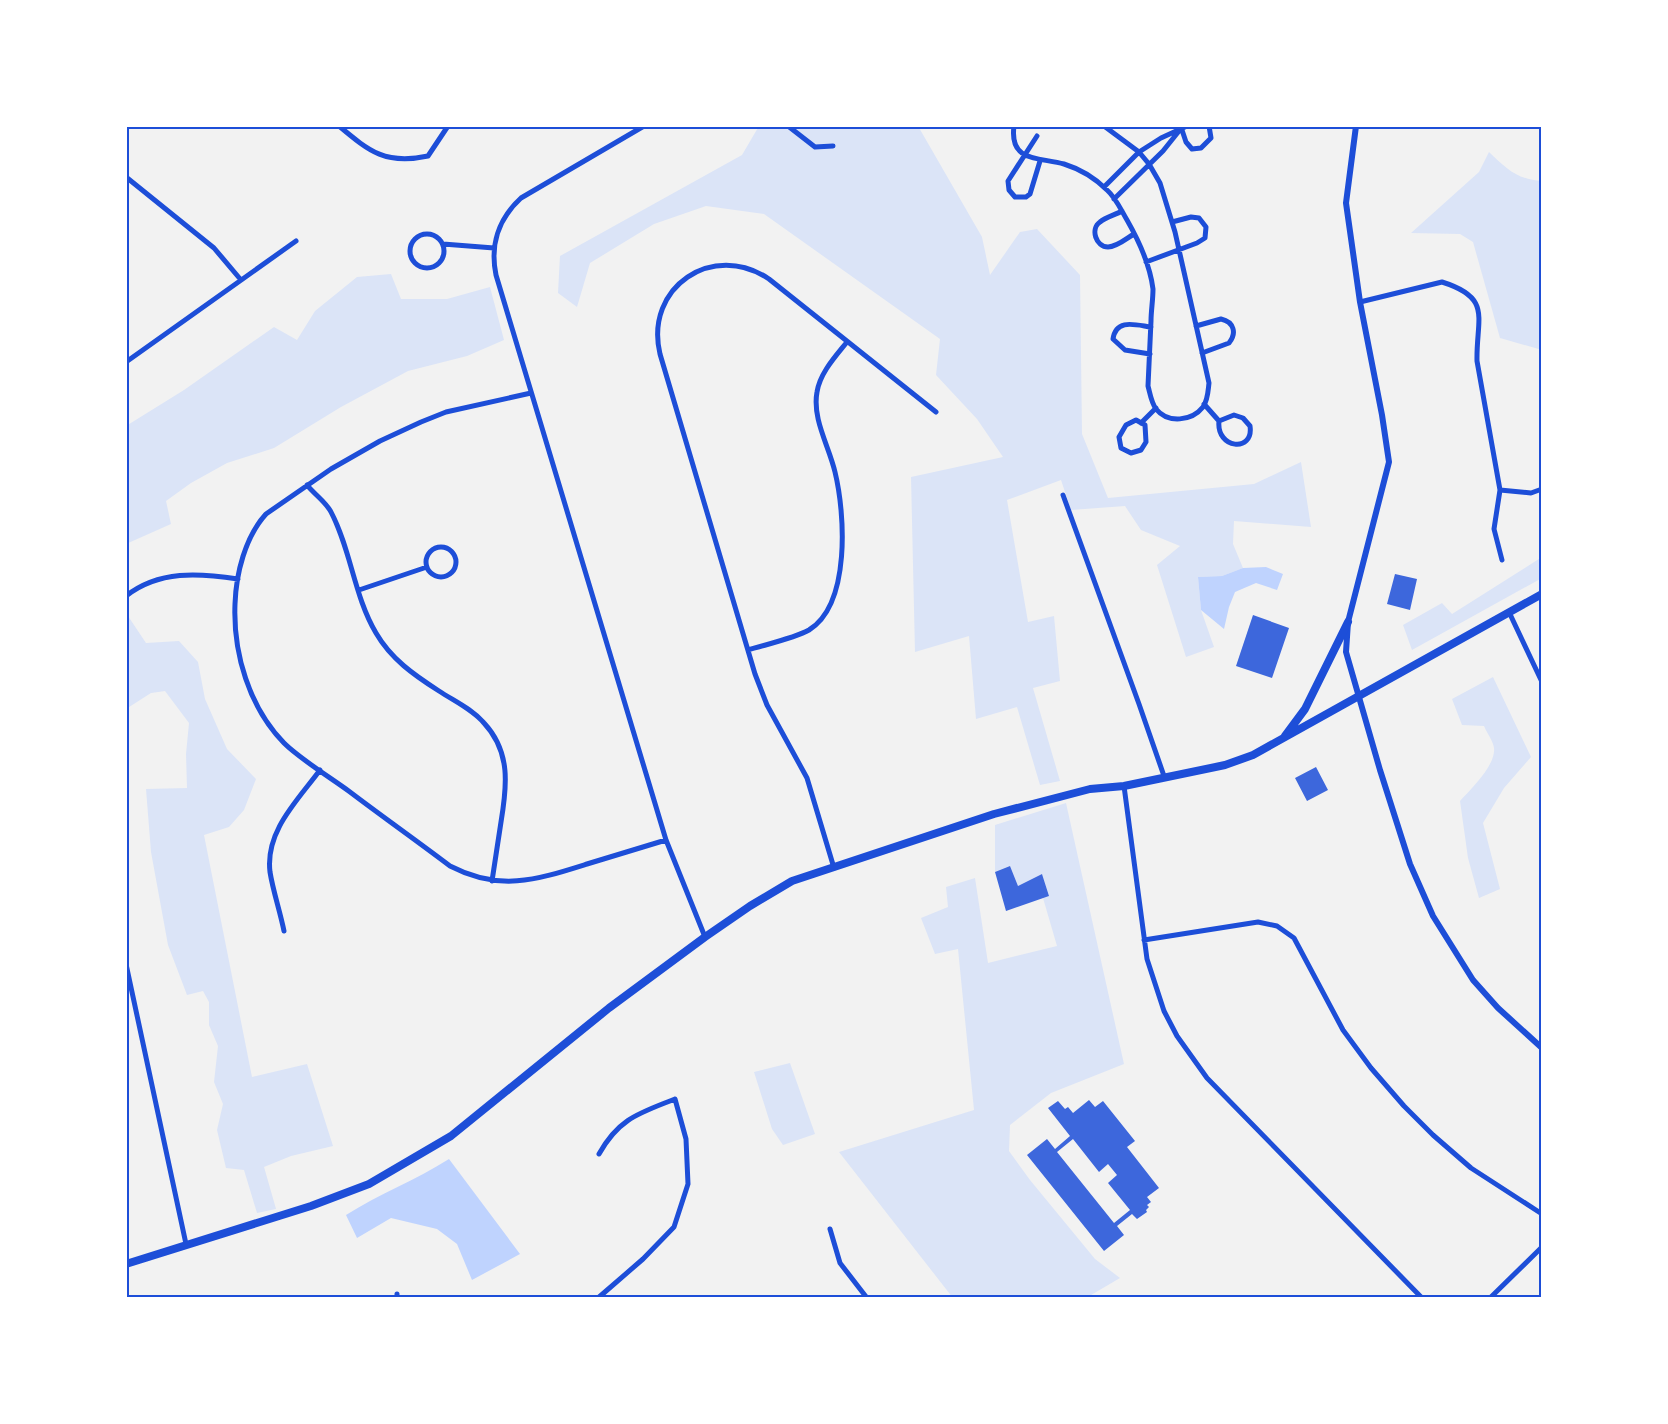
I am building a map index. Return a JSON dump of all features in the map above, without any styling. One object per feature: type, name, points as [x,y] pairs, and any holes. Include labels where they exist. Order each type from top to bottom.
[{"type":"main road","points":[[126,1264],[311,1206],[369,1184],[451,1136],[609,1008],[705,937],[792,881],[994,814],[1090,789],[1124,786],[1225,765],[1253,755],[1542,594]]},
{"type":"main road","points":[[1283,738],[1305,709],[1348,622]]},
{"type":"street","points":[[339,126],[359,143],[385,158],[407,160],[428,156],[448,126]]},
{"type":"street","points":[[644,126],[633,129],[521,198],[510,209],[502,222],[494,248],[496,275],[666,840],[705,937]]},
{"type":"street","points":[[788,126],[815,147],[833,146]]},
{"type":"street","points":[[1014,126],[1017,148],[1025,155],[1040,161],[1062,164],[1081,172],[1104,187],[1122,211],[1146,262],[1153,290],[1148,386],[1156,408],[1163,414],[1183,419],[1190,417],[1204,404],[1209,383],[1172,222],[1160,183],[1149,164],[1139,152],[1104,126]]},
{"type":"street","points":[[1183,127],[1186,142],[1192,149],[1201,148],[1211,138],[1209,126]]},
{"type":"street","points":[[1355,126],[1346,203],[1360,302],[1383,415],[1389,462],[1348,622],[1346,652],[1410,864],[1433,916],[1473,980],[1498,1008],[1542,1048]]},
{"type":"street","points":[[1104,187],[1139,152],[1183,127]]},
{"type":"street","points":[[1114,199],[1183,127]]},
{"type":"street","points":[[1037,136],[1008,181],[1009,190],[1015,197],[1020,198],[1030,194],[1040,161]]},
{"type":"street","points":[[126,177],[214,248],[241,280]]},
{"type":"street","points":[[1122,211],[1096,226],[1097,241],[1101,245],[1110,247],[1134,234]]},
{"type":"street","points":[[1146,262],[1201,242],[1205,237],[1204,222],[1194,217],[1172,222]]},
{"type":"street","points":[[431,234],[440,239],[443,244],[443,258],[434,266],[419,266],[412,258],[411,247],[420,235],[431,234]]},
{"type":"street","points":[[126,362],[296,241]]},
{"type":"street","points":[[443,244],[494,248]]},
{"type":"street","points":[[834,868],[807,778],[767,705],[748,650],[660,354],[657,332],[662,311],[672,292],[688,277],[700,270],[714,266],[736,265],[757,272],[769,279],[936,412]]},
{"type":"street","points":[[1360,302],[1442,282],[1455,286],[1477,303],[1480,314],[1476,342],[1477,361],[1500,490],[1494,530],[1502,560]]},
{"type":"street","points":[[1196,326],[1221,319],[1227,320],[1234,329],[1233,339],[1226,345],[1202,353]]},
{"type":"street","points":[[1150,354],[1125,350],[1114,341],[1114,333],[1122,325],[1151,327]]},
{"type":"street","points":[[748,650],[808,631],[820,620],[831,603],[840,574],[843,538],[835,473],[816,401],[819,383],[824,372],[847,342]]},
{"type":"street","points":[[531,393],[446,412],[421,422],[380,441],[331,469],[266,514],[259,521],[250,539],[238,579],[236,637],[245,676],[261,712],[285,744],[450,866],[472,876],[508,883],[533,880],[666,840]]},
{"type":"street","points":[[1204,404],[1219,421],[1220,435],[1229,442],[1239,444],[1247,441],[1250,436],[1250,426],[1243,418],[1234,415],[1219,421]]},
{"type":"street","points":[[1141,423],[1156,408]]},
{"type":"street","points":[[1136,420],[1141,423],[1145,425],[1145,446],[1137,452],[1126,451],[1119,442],[1120,433],[1131,422],[1136,420]]},
{"type":"street","points":[[307,485],[330,511],[375,632],[393,656],[414,674],[478,717],[490,730],[499,746],[505,763],[507,781],[492,881]]},
{"type":"street","points":[[1500,490],[1531,493],[1542,489]]},
{"type":"street","points":[[1063,495],[1164,776]]},
{"type":"street","points":[[443,547],[449,549],[455,556],[456,565],[448,576],[437,576],[427,567],[428,556],[434,549],[443,547]]},
{"type":"street","points":[[359,590],[427,567]]},
{"type":"street","points":[[126,596],[143,584],[159,578],[204,573],[238,579]]},
{"type":"street","points":[[1509,612],[1542,682]]},
{"type":"street","points":[[285,931],[270,872],[271,849],[283,819],[320,770]]},
{"type":"street","points":[[1124,786],[1144,940],[1154,986],[1164,1011],[1191,1059],[1422,1298]]},
{"type":"street","points":[[1144,940],[1257,922],[1268,923],[1286,931],[1298,944],[1343,1030],[1371,1068],[1404,1106],[1471,1168],[1542,1214]]},
{"type":"street","points":[[126,964],[186,1244]]},
{"type":"street","points":[[598,1298],[643,1259],[674,1227],[688,1184],[686,1139],[675,1098],[634,1115],[609,1136],[599,1154]]},
{"type":"street","points":[[830,1229],[840,1263],[867,1298]]},
{"type":"street","points":[[1490,1298],[1542,1247]]},
{"type":"shaded area","points":[[759,126],[918,126],[982,237],[990,275],[1020,232],[1037,229],[1080,275],[1082,434],[1108,498],[1254,484],[1301,462],[1311,527],[1234,521],[1233,544],[1243,568],[1222,576],[1198,577],[1201,610],[1214,647],[1186,657],[1157,565],[1180,546],[1141,530],[1125,506],[1071,510],[1061,480],[1007,500],[1028,622],[1054,616],[1060,681],[1033,688],[1060,781],[1040,785],[1017,707],[976,719],[969,636],[915,652],[911,477],[1003,457],[977,419],[936,375],[940,339],[764,214],[706,206],[654,224],[590,263],[577,307],[558,293],[560,256],[742,155]]},
{"type":"shaded area","points":[[1489,152],[1512,172],[1525,178],[1542,181],[1542,350],[1500,338],[1473,242],[1460,234],[1411,233],[1479,172]]},
{"type":"shaded area","points":[[391,274],[401,299],[447,299],[490,287],[504,340],[467,356],[408,371],[341,407],[274,448],[227,463],[191,483],[166,501],[171,524],[126,544],[126,426],[184,390],[274,327],[297,340],[315,311],[357,277]]},
{"type":"shaded area","points":[[1542,557],[1542,578],[1412,650],[1403,625],[1442,603],[1452,614]]},
{"type":"shaded area","points":[[128,616],[146,643],[179,641],[198,662],[205,699],[227,749],[256,779],[244,810],[229,827],[204,835],[252,1077],[307,1064],[333,1146],[291,1156],[264,1167],[276,1209],[257,1213],[244,1170],[226,1168],[217,1130],[223,1104],[214,1082],[218,1046],[209,1025],[209,1002],[203,991],[187,995],[168,945],[151,852],[146,789],[187,788],[186,754],[189,723],[165,691],[151,693],[126,709],[126,617]]},
{"type":"shaded area","points":[[1493,677],[1531,757],[1504,788],[1483,823],[1500,889],[1479,898],[1468,858],[1460,801],[1487,769],[1494,755],[1494,748],[1484,726],[1462,725],[1452,699]]},
{"type":"shaded area","points":[[1066,803],[1124,1064],[1051,1093],[1010,1125],[1009,1151],[1095,1259],[1120,1278],[1086,1298],[953,1298],[839,1152],[974,1110],[958,949],[935,954],[921,918],[948,907],[946,887],[975,878],[988,963],[1057,946],[1043,898],[1049,896],[1042,874],[1018,886],[1010,866],[995,872],[995,825]]},
{"type":"shaded area","points":[[790,1063],[815,1134],[783,1145],[772,1129],[754,1072]]},
{"type":"water","points":[[1266,567],[1283,574],[1277,590],[1256,583],[1235,592],[1224,629],[1201,610],[1198,577],[1222,576],[1243,568]]},
{"type":"water","points":[[449,1159],[520,1254],[472,1280],[457,1244],[437,1229],[391,1218],[357,1238],[346,1215]]},
{"type":"building","points":[[1395,574],[1417,579],[1410,610],[1387,604]]},
{"type":"building","points":[[1253,615],[1289,628],[1272,678],[1236,666]]},
{"type":"building","points":[[1316,767],[1328,790],[1307,801],[1295,778]]},
{"type":"building","points":[[1010,866],[1018,886],[1042,874],[1049,896],[1006,911],[995,872]]},
{"type":"building","points":[[1089,1100],[1095,1107],[1103,1101],[1135,1141],[1127,1147],[1159,1188],[1147,1197],[1151,1202],[1147,1205],[1149,1207],[1147,1212],[1137,1219],[1132,1214],[1117,1226],[1124,1235],[1104,1251],[1027,1155],[1047,1139],[1055,1149],[1070,1136],[1048,1108],[1058,1101],[1065,1109],[1068,1107],[1073,1113]],"holes":[[[1073,1139],[1099,1172],[1108,1164],[1117,1175],[1108,1183],[1130,1210],[1114,1223],[1057,1152]]]}]
